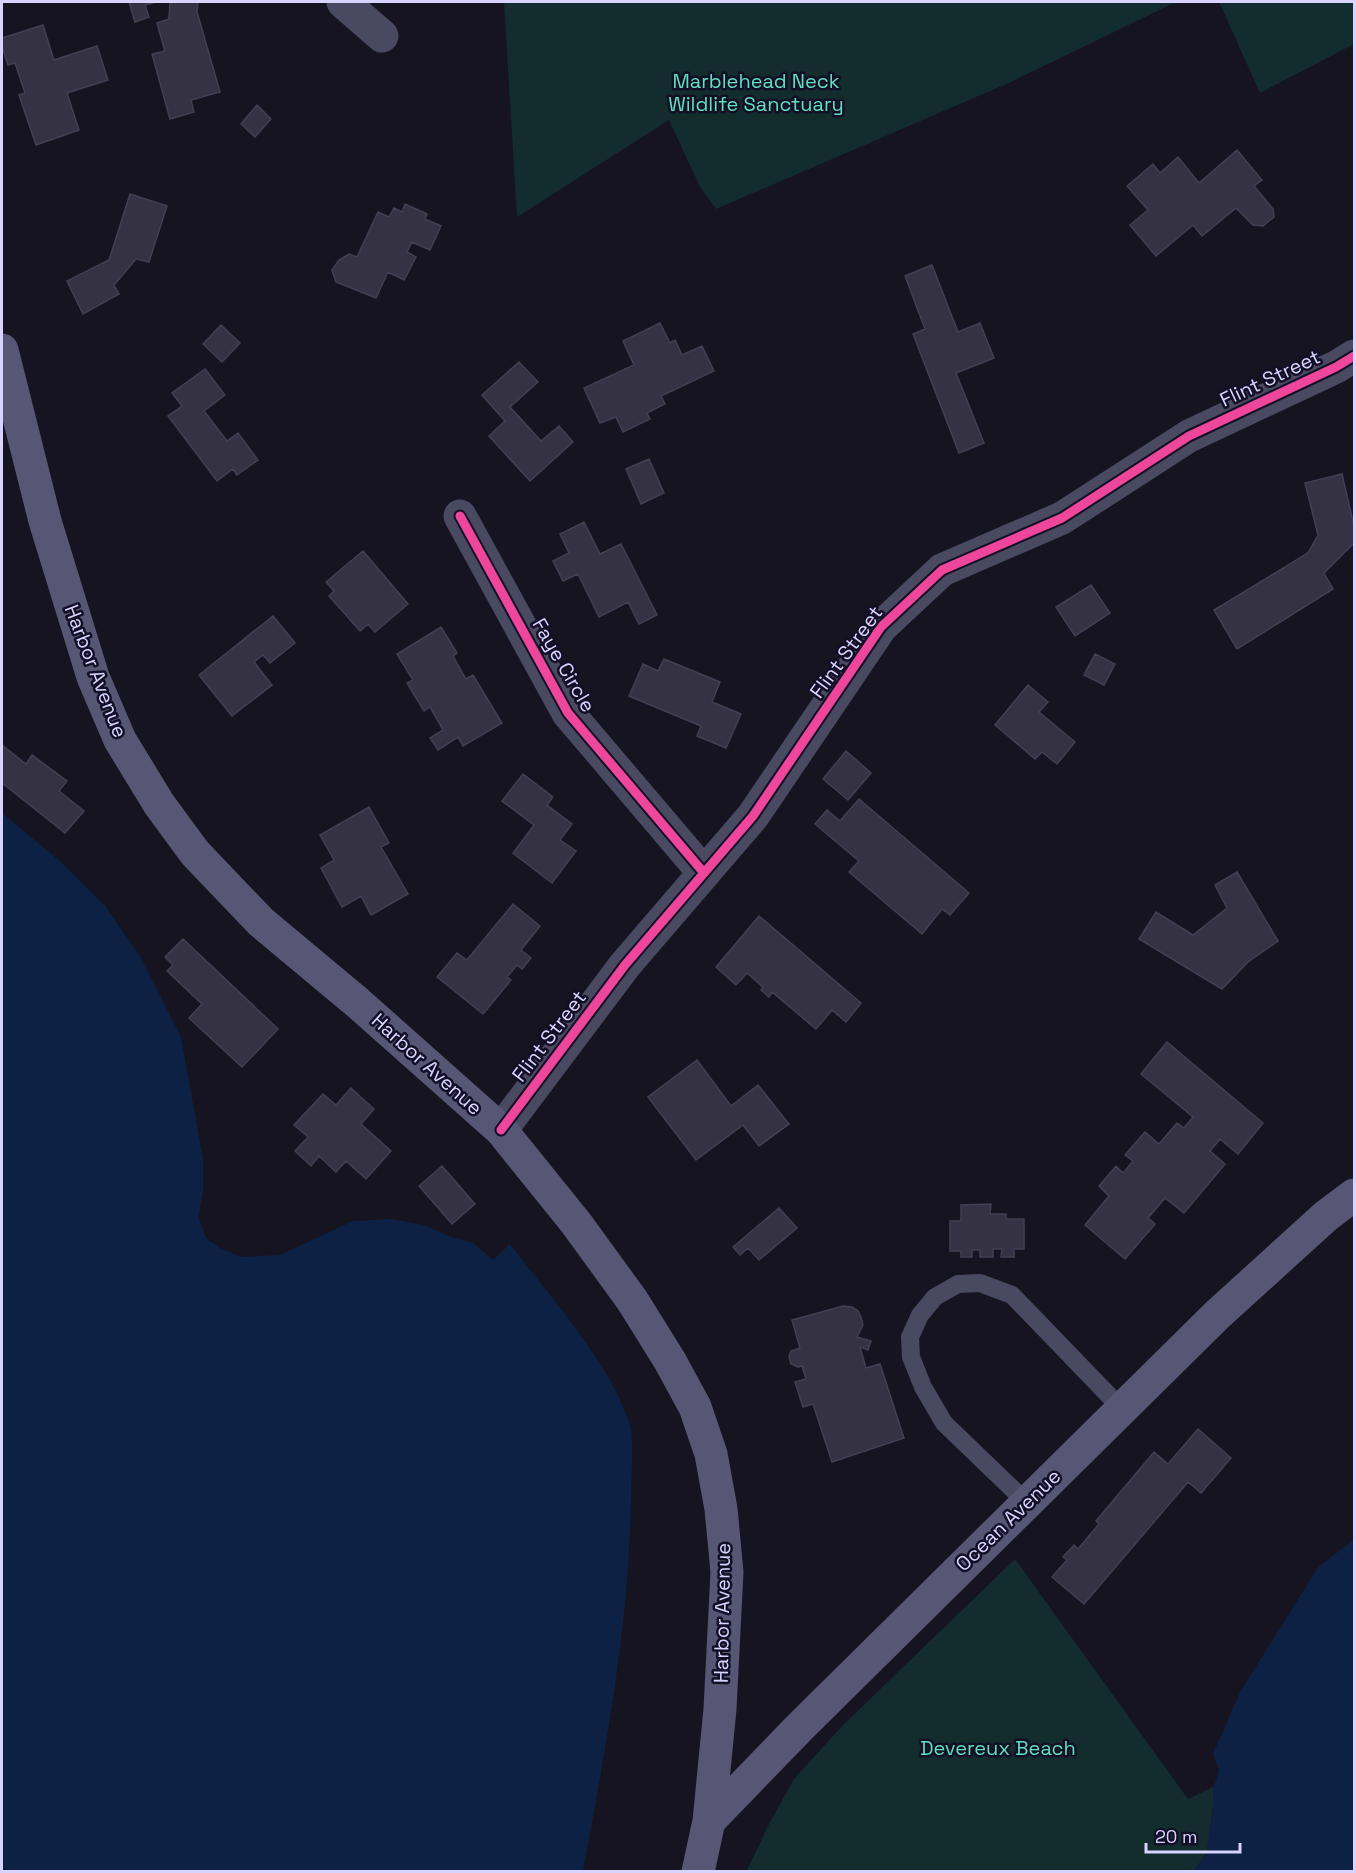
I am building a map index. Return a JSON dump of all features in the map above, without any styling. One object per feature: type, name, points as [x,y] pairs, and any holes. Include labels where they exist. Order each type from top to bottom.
[{"type":"main road","name":"Harbor Avenue","points":[[2,350],[45,521],[93,677],[120,740],[159,804],[195,853],[261,922],[358,1003],[501,1130],[576,1223],[632,1300],[695,1407],[711,1454],[721,1509],[727,1572],[720,1709],[709,1821]]},
{"type":"main road","name":"Ocean Avenue","points":[[709,1821],[800,1726],[1217,1315],[1326,1216],[1354,1195]]},
{"type":"main road","points":[[698,1872],[709,1821]]},
{"type":"street","points":[[343,2],[382,36]]},
{"type":"street","name":"Flint Street","points":[[501,1130],[625,965],[753,816],[881,627],[942,570],[1062,518],[1189,436],[1336,367],[1354,356]]},
{"type":"street","name":"Faye Circle","points":[[460,516],[568,713],[704,873]]},
{"type":"lane","points":[[1026,1502],[944,1423],[923,1387],[911,1357],[910,1337],[920,1315],[935,1296],[958,1284],[980,1283],[1011,1295],[1122,1409]]},
{"type":"green space","name":"Marblehead Neck Wildlife Sanctuary","points":[[504,2],[1176,2],[1011,82],[716,209],[700,187],[669,120],[517,217]]},
{"type":"green space","points":[[1219,2],[1354,2],[1354,44],[1260,93]]},
{"type":"green space","name":"Devereux Beach","points":[[1015,1559],[1188,1799],[1213,1787],[1213,1807],[1207,1852],[1194,1871],[746,1872],[794,1779],[842,1726]]},
{"type":"water","points":[[2,813],[61,862],[106,907],[141,958],[181,1037],[203,1159],[203,1193],[198,1216],[206,1238],[220,1248],[241,1257],[280,1255],[353,1221],[391,1219],[424,1225],[473,1243],[493,1260],[510,1244],[578,1331],[621,1401],[631,1431],[630,1541],[615,1684],[583,1871],[2,1871]]},
{"type":"water","points":[[1354,1540],[1354,1871],[1194,1871],[1207,1852],[1213,1807],[1213,1787],[1219,1769],[1213,1754],[1240,1692],[1319,1566]]},
{"type":"building","points":[[129,2],[156,2],[145,5],[149,17],[135,22]]},
{"type":"building","points":[[170,2],[198,2],[197,12],[220,92],[191,100],[194,112],[170,119],[152,54],[165,51],[157,23],[169,19]]},
{"type":"building","points":[[43,25],[54,60],[97,46],[108,80],[67,93],[79,130],[36,145],[19,95],[25,93],[15,63],[8,65],[2,38]]},
{"type":"building","points":[[257,105],[271,119],[255,137],[241,124]]},
{"type":"building","points":[[1237,150],[1262,180],[1254,186],[1273,209],[1274,217],[1263,226],[1253,225],[1236,208],[1202,236],[1193,225],[1156,256],[1130,225],[1148,210],[1127,186],[1153,164],[1160,173],[1178,157],[1199,183]]},
{"type":"building","points":[[130,194],[167,206],[149,262],[136,259],[114,285],[119,294],[83,314],[67,281],[109,260]]},
{"type":"building","points":[[405,204],[427,214],[425,219],[441,226],[430,250],[412,242],[407,252],[416,257],[404,280],[388,272],[376,298],[336,282],[332,270],[339,260],[349,254],[357,257],[378,212],[389,217],[394,208],[402,212]]},
{"type":"building","points":[[932,265],[958,332],[980,323],[994,358],[956,373],[984,443],[959,453],[913,334],[925,329],[905,276]]},
{"type":"building","points":[[660,323],[670,343],[675,340],[682,355],[702,346],[714,371],[661,396],[665,404],[647,413],[650,419],[623,432],[616,417],[600,423],[584,388],[634,365],[623,341]]},
{"type":"building","points":[[221,325],[240,343],[222,362],[203,344]]},
{"type":"building","points":[[519,362],[538,382],[510,407],[541,441],[559,426],[573,442],[530,481],[489,436],[505,421],[482,395]]},
{"type":"building","points":[[205,369],[225,395],[204,411],[227,441],[238,433],[258,460],[237,475],[233,469],[217,481],[168,416],[182,406],[172,393]]},
{"type":"building","points":[[649,459],[664,493],[641,504],[626,469]]},
{"type":"building","points":[[1342,474],[1354,526],[1354,543],[1324,573],[1333,589],[1237,649],[1214,610],[1308,553],[1318,535],[1305,483]]},
{"type":"building","points":[[584,522],[600,554],[621,544],[657,615],[639,624],[628,602],[599,617],[578,574],[563,581],[553,561],[569,553],[560,534]]},
{"type":"building","points":[[363,551],[408,604],[375,632],[368,624],[360,631],[329,596],[334,591],[326,582]]},
{"type":"building","points":[[1091,585],[1110,613],[1075,636],[1056,607]]},
{"type":"building","points":[[273,616],[295,643],[270,663],[263,655],[254,662],[272,685],[232,716],[199,675]]},
{"type":"building","points":[[441,627],[457,653],[453,656],[466,679],[473,675],[502,723],[463,746],[458,737],[438,750],[430,738],[443,730],[430,707],[424,711],[407,683],[413,680],[397,654]]},
{"type":"building","points":[[1095,654],[1115,664],[1104,685],[1084,675]]},
{"type":"building","points":[[664,659],[720,682],[712,702],[741,714],[726,748],[697,736],[701,726],[629,696],[643,664],[658,671]]},
{"type":"building","points":[[1028,685],[1048,702],[1039,712],[1075,742],[1057,764],[1042,752],[1035,759],[995,725]]},
{"type":"building","points":[[2,745],[26,764],[32,755],[67,781],[59,791],[84,811],[65,833],[2,783]]},
{"type":"building","points":[[846,751],[871,773],[848,800],[823,779]]},
{"type":"building","points":[[523,774],[553,797],[547,805],[572,824],[560,840],[576,851],[552,883],[513,853],[534,825],[502,801]]},
{"type":"building","points":[[859,799],[969,893],[950,915],[942,909],[922,934],[849,872],[859,861],[815,824],[827,810],[840,821]]},
{"type":"building","points":[[369,807],[389,843],[381,847],[408,894],[371,915],[361,896],[342,907],[321,868],[334,860],[320,835]]},
{"type":"building","points":[[1237,872],[1278,941],[1248,962],[1222,989],[1139,939],[1156,912],[1193,935],[1227,908],[1215,885]]},
{"type":"building","points":[[513,904],[540,926],[521,950],[531,958],[522,969],[517,965],[507,977],[511,980],[483,1014],[437,977],[457,953],[467,960]]},
{"type":"building","points":[[759,916],[861,1003],[846,1022],[832,1010],[816,1029],[772,992],[769,997],[761,990],[763,987],[747,973],[736,985],[716,967]]},
{"type":"building","points":[[183,939],[278,1029],[242,1067],[189,1018],[202,1004],[167,971],[173,965],[165,957]]},
{"type":"building","points":[[1167,1042],[1263,1123],[1238,1154],[1220,1139],[1210,1151],[1225,1164],[1184,1213],[1165,1198],[1148,1218],[1155,1224],[1125,1259],[1085,1225],[1109,1196],[1099,1186],[1116,1166],[1123,1173],[1133,1161],[1125,1155],[1145,1132],[1159,1144],[1177,1123],[1184,1128],[1193,1117],[1141,1074]]},
{"type":"building","points":[[697,1060],[731,1106],[758,1085],[789,1124],[759,1146],[743,1125],[696,1160],[648,1097]]},
{"type":"building","points":[[351,1088],[374,1109],[361,1124],[391,1151],[366,1179],[346,1161],[336,1172],[319,1156],[311,1166],[295,1151],[308,1137],[294,1125],[323,1094],[336,1105]]},
{"type":"building","points":[[442,1166],[475,1204],[452,1224],[419,1186]]},
{"type":"building","points":[[991,1204],[990,1214],[1006,1214],[1006,1219],[1024,1219],[1024,1249],[1014,1249],[1014,1257],[1001,1257],[1002,1249],[993,1249],[993,1257],[980,1257],[980,1250],[972,1250],[972,1257],[961,1257],[961,1251],[950,1251],[950,1221],[961,1221],[961,1205]]},
{"type":"building","points":[[779,1208],[797,1228],[759,1260],[748,1248],[740,1255],[733,1247]]},
{"type":"building","points":[[843,1306],[852,1307],[861,1317],[863,1325],[857,1337],[871,1341],[868,1350],[860,1347],[866,1368],[880,1364],[904,1438],[832,1462],[813,1404],[803,1407],[795,1382],[806,1379],[802,1366],[791,1364],[789,1356],[791,1351],[800,1348],[792,1320]]},
{"type":"building","points":[[1198,1429],[1231,1458],[1201,1493],[1188,1482],[1084,1604],[1052,1577],[1067,1560],[1063,1557],[1074,1545],[1078,1549],[1099,1524],[1096,1521],[1154,1452],[1168,1464]]},
{"type":"cycle path","points":[[501,1130],[625,965],[753,816],[881,627],[942,570],[1062,518],[1189,436],[1336,367],[1354,356]]},
{"type":"cycle path","points":[[460,516],[568,713],[704,873]]}]
